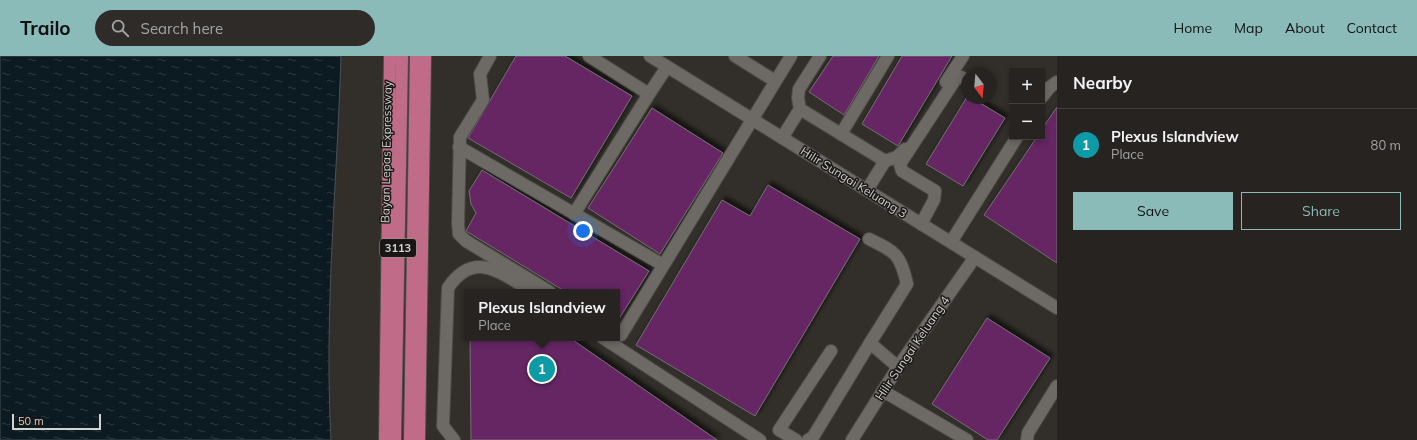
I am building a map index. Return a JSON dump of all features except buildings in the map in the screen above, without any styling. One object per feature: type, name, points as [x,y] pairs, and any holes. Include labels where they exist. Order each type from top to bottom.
[{"type":"highway","name":"3113","points":[[384,440],[390,56]]},
{"type":"highway","name":"Bayan Lepas Expressway","points":[[395,440],[402,56]]},
{"type":"highway","name":"3113","points":[[410,440],[416,56]]},
{"type":"highway","name":"3113","points":[[419,440],[425,56]]},
{"type":"street","points":[[490,56],[480,74],[483,100],[460,137],[459,234],[466,241],[545,289]]},
{"type":"street","points":[[589,56],[649,94]]},
{"type":"street","name":"Hilir Sungai Keluang 3","points":[[650,56],[1057,308]]},
{"type":"street","points":[[735,56],[775,81]]},
{"type":"street","points":[[620,332],[791,56]]},
{"type":"street","points":[[782,138],[800,109],[798,89],[820,56]]},
{"type":"street","points":[[841,134],[888,56]]},
{"type":"street","points":[[800,109],[885,161],[891,160],[902,152],[963,56]]},
{"type":"street","points":[[574,214],[667,67]]},
{"type":"street","points":[[920,224],[934,200],[935,191],[902,171],[900,164],[957,77],[961,77]]},
{"type":"street","points":[[1045,93],[1050,86],[1057,82]]},
{"type":"street","points":[[951,242],[1015,140]]},
{"type":"street","points":[[459,147],[662,265]]},
{"type":"street","points":[[867,190],[885,161]]},
{"type":"street","points":[[808,440],[813,437],[907,284],[902,266],[892,250],[869,239]]},
{"type":"street","name":"Hilir Sungai Keluang 4","points":[[852,440],[898,367],[974,257]]},
{"type":"street","points":[[454,440],[442,426],[448,288],[456,276],[465,270],[481,267],[497,270],[527,289]]},
{"type":"street","points":[[608,341],[760,440]]},
{"type":"street","points":[[870,343],[898,367]]},
{"type":"street","points":[[796,440],[779,430],[831,351]]},
{"type":"street","points":[[1028,440],[1028,433],[1057,386]]},
{"type":"street","points":[[883,391],[967,440]]},
{"type":"water","points":[[0,56],[341,56],[330,296],[329,392],[331,440],[0,440]]},
{"type":"place","name":"Plexus Islandview","points":[[542,369]]}]
